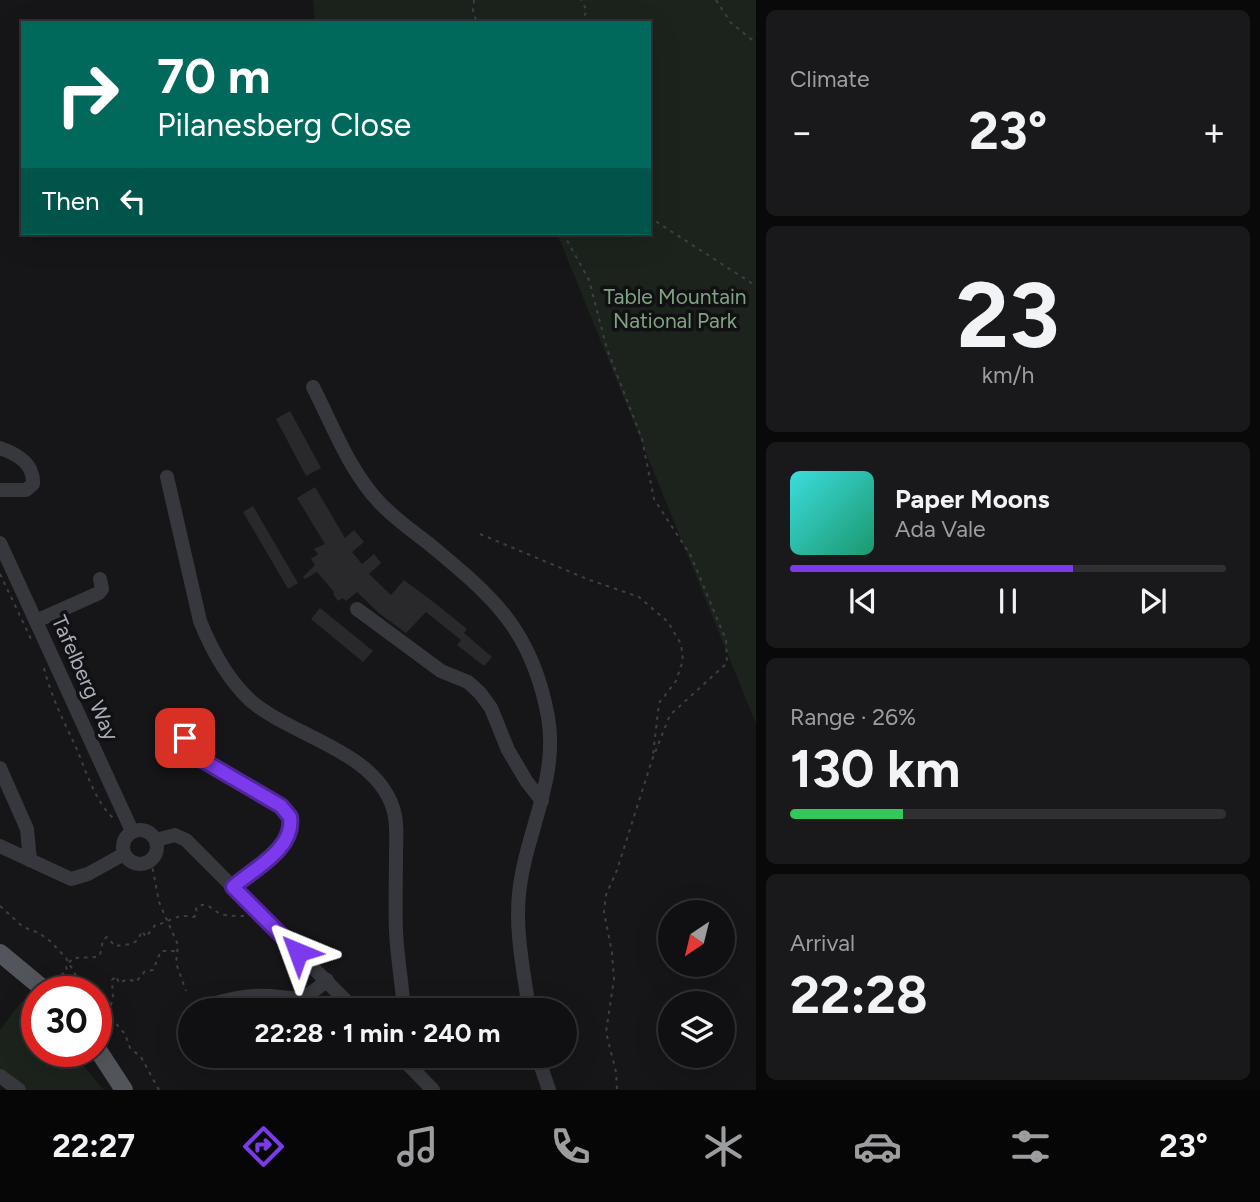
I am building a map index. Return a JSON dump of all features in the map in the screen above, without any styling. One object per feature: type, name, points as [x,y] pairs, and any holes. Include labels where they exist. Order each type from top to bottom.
[{"type":"main road","points":[[0,953],[28,976]]},
{"type":"main road","points":[[109,1067],[124,1090]]},
{"type":"street","points":[[313,387],[364,484],[379,503],[492,598],[520,637],[538,676],[548,721],[550,755],[542,801],[525,858],[519,895],[519,926],[528,998]]},
{"type":"street","points":[[0,448],[25,461],[33,473],[33,484],[26,490],[0,490]]},
{"type":"street","points":[[167,477],[200,621],[228,675],[253,703],[349,758],[371,774],[385,792],[396,818],[396,933],[403,998]]},
{"type":"street","name":"Tafelberg Way","points":[[0,542],[37,630],[129,826]]},
{"type":"street","points":[[37,630],[99,593],[103,589],[100,579]]},
{"type":"street","points":[[37,630],[107,600]]},
{"type":"street","points":[[357,609],[441,671],[468,682],[480,693],[491,708],[508,750],[542,801]]},
{"type":"street","points":[[185,738],[204,761],[281,806],[290,817],[290,830],[280,849],[237,884]]},
{"type":"street","points":[[0,768],[27,829],[30,860]]},
{"type":"street","points":[[129,826],[148,831],[156,839],[157,850],[151,860],[137,864],[127,859],[124,854],[124,839],[129,826]]},
{"type":"street","points":[[156,839],[175,835],[182,837],[237,884],[251,911],[268,921],[343,998]]},
{"type":"street","points":[[0,845],[71,879],[88,874],[124,854]]},
{"type":"street","points":[[300,998],[312,993],[327,981]]},
{"type":"street","points":[[234,998],[257,995],[287,998]]},
{"type":"street","points":[[412,1068],[433,1090]]},
{"type":"street","points":[[541,1068],[549,1090]]},
{"type":"street","points":[[0,1076],[19,1090]]},
{"type":"path","points":[[474,0],[473,11],[476,21]]},
{"type":"path","points":[[580,0],[587,11],[581,21]]},
{"type":"path","points":[[716,0],[731,23],[756,43]]},
{"type":"path","points":[[651,218],[756,286]]},
{"type":"path","points":[[564,235],[589,281],[607,349],[642,439],[654,499],[691,556],[726,640],[727,663],[670,715],[652,760],[604,904],[614,968],[606,1032],[617,1072],[617,1090]]},
{"type":"path","points":[[480,534],[587,579],[639,597],[668,622],[681,643],[684,660],[676,681],[659,703],[652,760]]},
{"type":"path","points":[[0,574],[30,639],[37,630]]},
{"type":"path","points":[[44,667],[49,691],[77,749],[86,776],[110,816],[129,826]]},
{"type":"path","points":[[151,860],[159,902],[178,945],[176,963],[186,990]]},
{"type":"path","points":[[61,975],[73,958],[100,955],[103,940],[107,937],[115,946],[131,944],[138,940],[142,931],[146,937],[156,924],[163,924],[176,916],[194,917],[197,914],[196,908],[201,905],[207,905],[222,914],[251,911]]},
{"type":"path","points":[[0,906],[23,927],[50,941],[76,976]]},
{"type":"path","points":[[112,980],[116,976],[119,983],[131,978],[136,982],[145,971],[153,970],[161,951],[177,951]]},
{"type":"path","points":[[112,1020],[125,1034],[130,1048],[141,1057],[159,1090]]},
{"type":"green space","name":"Table Mountain National Park","points":[[313,0],[756,0],[756,724],[558,235],[651,235],[651,21],[315,21]]},
{"type":"green space","points":[[21,1002],[21,1067],[84,1067],[104,1090],[26,1090],[0,1071],[0,1030]]},
{"type":"building","points":[[290,411],[321,468],[306,476],[276,419]]},
{"type":"building","points":[[315,487],[345,538],[354,530],[364,542],[352,552],[362,564],[374,554],[381,563],[369,574],[391,595],[404,580],[436,604],[467,629],[464,633],[492,657],[484,666],[457,645],[461,640],[426,612],[406,633],[380,614],[357,592],[346,601],[343,598],[338,601],[317,572],[305,579],[303,577],[315,565],[311,559],[318,554],[314,549],[325,544],[297,498]]},
{"type":"building","points":[[253,506],[298,583],[288,589],[243,512]]},
{"type":"building","points":[[320,608],[373,651],[363,662],[311,619]]},
{"type":"route","points":[[185,738],[204,761],[287,811],[290,830],[280,849],[233,887],[298,952]]}]
